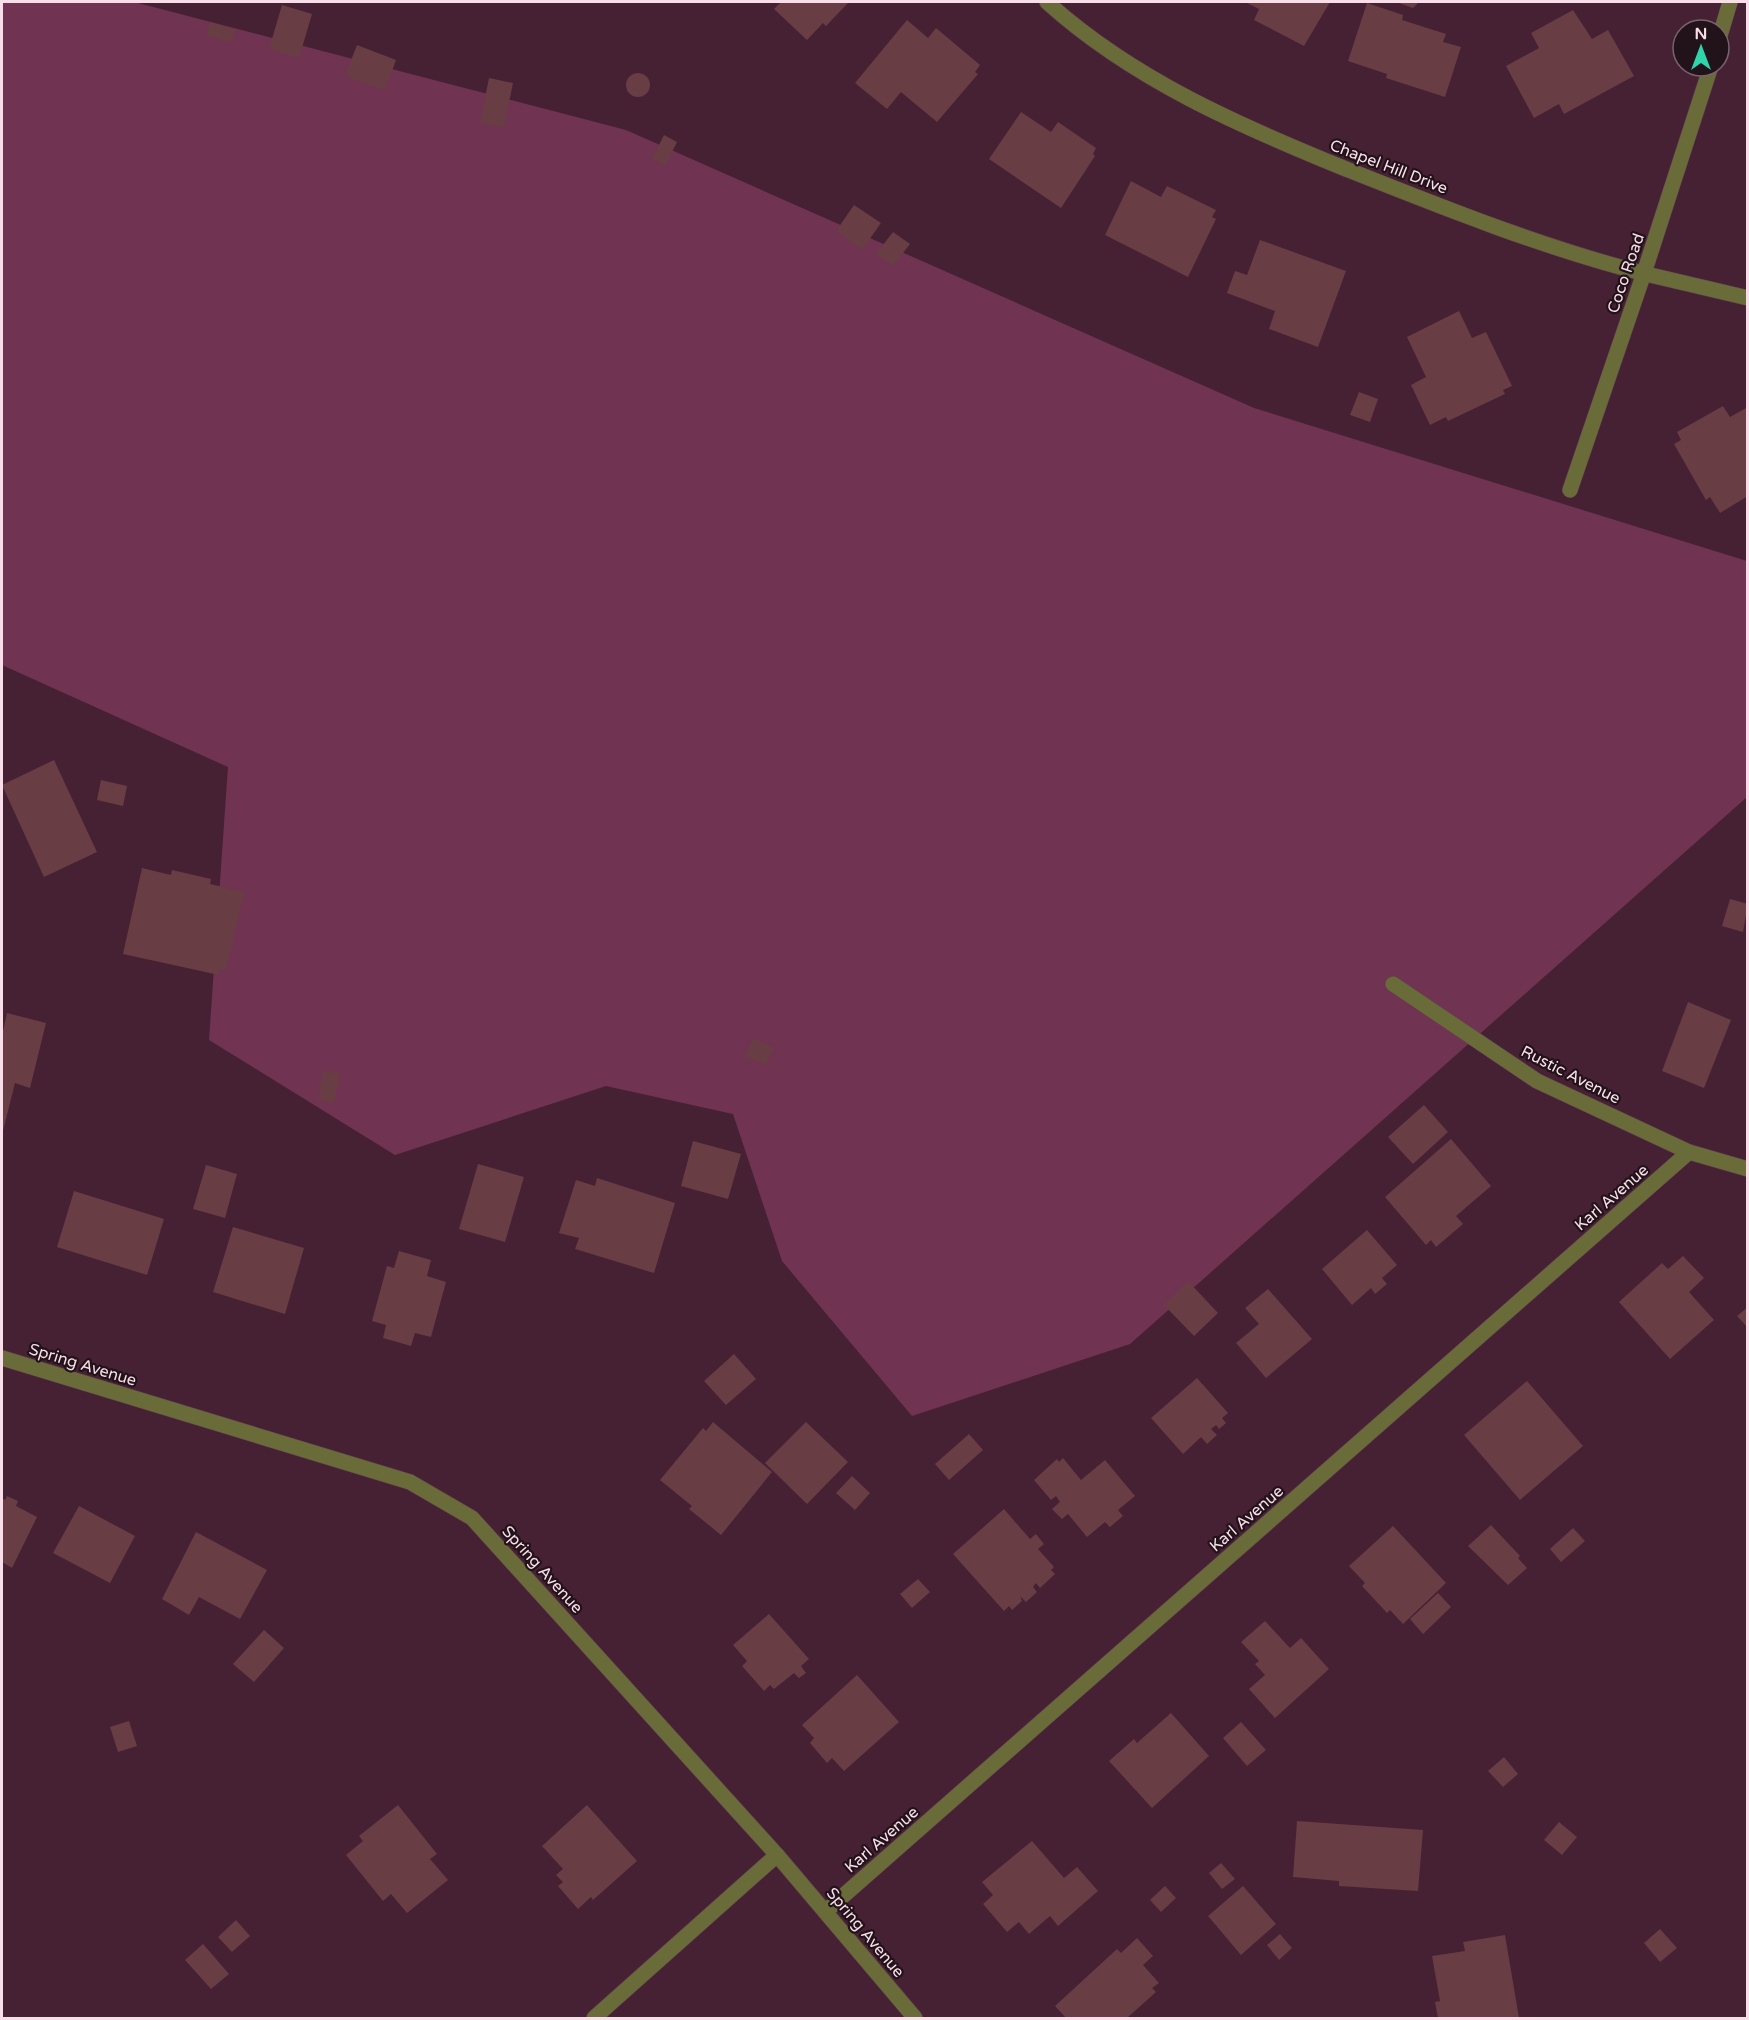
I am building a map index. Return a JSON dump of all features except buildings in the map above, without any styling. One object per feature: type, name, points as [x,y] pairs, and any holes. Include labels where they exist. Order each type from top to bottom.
[{"type":"street","name":"Chapel Hill Drive","points":[[1047,2],[1144,75],[1234,121],[1318,157],[1484,222],[1644,273],[1748,298]]},
{"type":"street","points":[[1725,18],[1730,2]]},
{"type":"street","name":"Coco Road","points":[[1570,490],[1707,78]]},
{"type":"street","name":"Rustic Avenue","points":[[1393,984],[1537,1081],[1689,1152],[1748,1168]]},
{"type":"street","name":"Karl Avenue","points":[[826,1911],[1689,1152]]},
{"type":"street","name":"Spring Avenue","points":[[2,1358],[410,1482],[472,1518],[777,1855],[915,2019]]},
{"type":"street","points":[[594,2019],[777,1855]]},
{"type":"shaded area","points":[[2,2],[134,2],[626,130],[1254,408],[1747,561],[1747,797],[1130,1344],[912,1416],[782,1261],[733,1114],[606,1086],[395,1155],[209,1040],[228,767],[2,665]]}]
